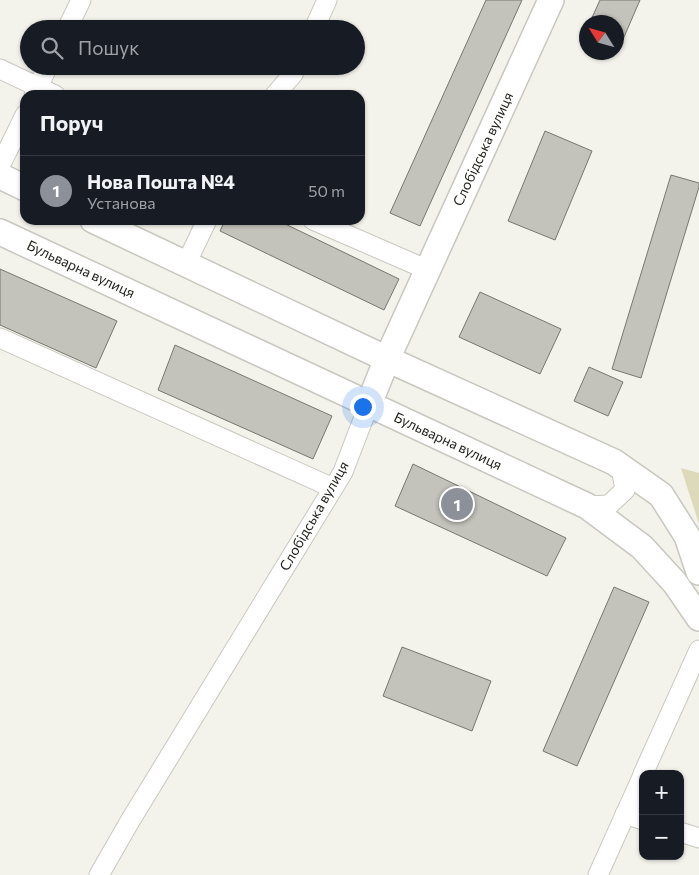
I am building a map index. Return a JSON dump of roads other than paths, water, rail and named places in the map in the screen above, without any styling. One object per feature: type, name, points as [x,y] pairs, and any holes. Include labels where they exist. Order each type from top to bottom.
[{"type":"main road","name":"Слобідська вулиця","points":[[369,404],[387,359],[551,0]]},
{"type":"main road","points":[[0,176],[20,186]]},
{"type":"main road","points":[[104,225],[387,359],[614,462],[661,495],[687,536],[699,572]]},
{"type":"main road","name":"Бульварна вулиця","points":[[0,232],[587,506],[642,547],[675,583],[699,618]]},
{"type":"street","points":[[71,20],[80,0]]},
{"type":"street","points":[[318,20],[327,0]]},
{"type":"street","points":[[0,69],[39,90]]},
{"type":"street","points":[[43,90],[46,75]]},
{"type":"street","points":[[279,90],[292,75]]},
{"type":"street","points":[[0,166],[20,125]]},
{"type":"street","points":[[186,264],[206,225]]},
{"type":"street","points":[[324,225],[428,270]]},
{"type":"street","points":[[0,338],[333,488]]},
{"type":"street","name":"Слобідська вулиця","points":[[99,875],[343,472],[369,404]]},
{"type":"street","points":[[587,506],[609,505],[625,490],[621,467]]},
{"type":"street","points":[[645,770],[699,650]]},
{"type":"street","points":[[598,875],[634,817],[639,793]]},
{"type":"street","points":[[684,833],[699,838]]},
{"type":"place","name":"Нова Пошта №4","points":[[457,504]]}]
